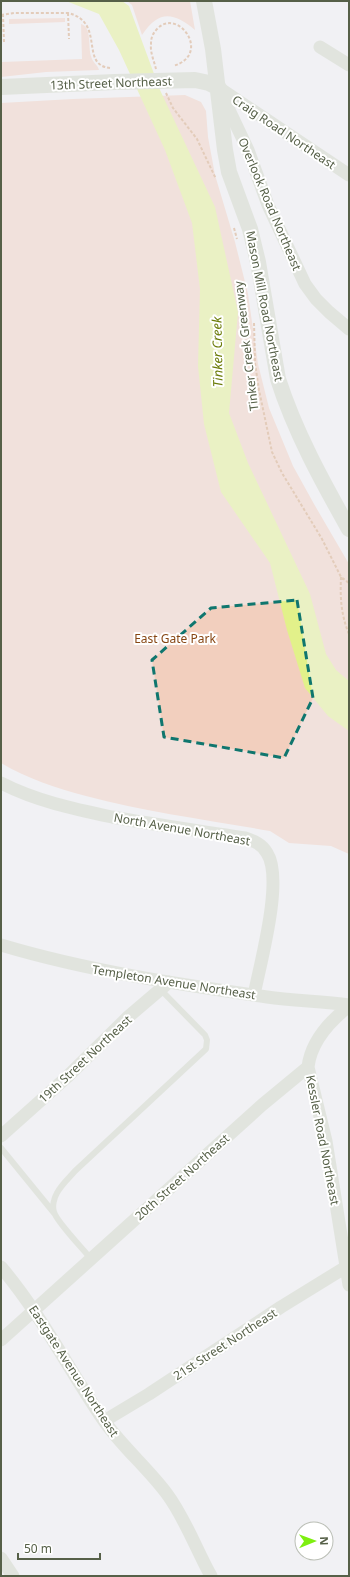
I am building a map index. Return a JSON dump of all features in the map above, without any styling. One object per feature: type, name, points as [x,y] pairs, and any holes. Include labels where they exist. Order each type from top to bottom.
[{"type":"street","name":"Mason Mill Road Northeast","points":[[204,1],[213,50],[224,150],[250,229],[258,262],[278,379],[284,398],[303,442],[349,529]]},
{"type":"street","points":[[320,47],[349,65]]},
{"type":"street","name":"13th Street Northeast","points":[[1,87],[114,75],[195,80],[209,83],[218,88]]},
{"type":"street","name":"Craig Road Northeast","points":[[218,88],[349,175]]},
{"type":"street","name":"Overlook Road Northeast","points":[[218,88],[248,150],[271,211],[305,284],[316,299],[349,329]]},
{"type":"street","name":"North Avenue Northeast","points":[[1,783],[36,798],[88,812],[158,826],[254,840],[267,853],[271,861],[274,874],[274,888],[254,995]]},
{"type":"street","name":"Templeton Avenue Northeast","points":[[1,945],[164,985],[349,1006]]},
{"type":"street","name":"19th Street Northeast","points":[[1,1136],[67,1077],[164,985]]},
{"type":"street","points":[[308,1066],[313,1046],[338,1015],[349,1006]]},
{"type":"street","name":"20th Street Northeast","points":[[1,1340],[262,1105],[308,1066]]},
{"type":"street","name":"Kessler Road Northeast","points":[[308,1066],[326,1142],[349,1285]]},
{"type":"street","name":"Eastgate Avenue Northeast","points":[[1,1267],[34,1310],[104,1421],[122,1445],[166,1493],[177,1509],[211,1576]]},
{"type":"street","name":"21st Street Northeast","points":[[104,1421],[149,1394],[281,1307],[346,1267]]},
{"type":"street","points":[[1,1558],[13,1576]]},
{"type":"lane","points":[[54,1213],[56,1194],[75,1171],[206,1049],[207,1040],[205,1035],[164,985]]},
{"type":"lane","points":[[1,1148],[69,1233],[92,1259]]},
{"type":"path","points":[[4,42],[2,15],[14,13],[68,13],[75,15],[81,18],[90,31],[96,62],[105,67],[114,75]]},
{"type":"path","points":[[68,13],[68,39]]},
{"type":"path","points":[[166,79],[183,64],[189,56],[191,45],[188,33],[179,26],[169,23],[160,26],[152,35],[150,45],[166,79],[174,108],[201,145],[218,184]]},
{"type":"path","points":[[232,222],[239,243]]},
{"type":"path","name":"Tinker Creek Greenway","points":[[254,317],[255,363],[272,452],[282,473],[314,525],[341,577],[349,583]]},
{"type":"path","name":"Tinker Creek Greenway","points":[[341,577],[340,601],[344,621],[349,634]]},
{"type":"highlighted area","points":[[297,600],[313,698],[284,758],[164,737],[152,660],[211,608]]},
{"type":"green space","points":[[127,1],[190,1],[195,30],[180,20],[167,16],[154,21],[142,35],[132,5]]},
{"type":"green space","points":[[65,18],[65,22],[9,24],[9,19]]},
{"type":"green space","points":[[81,24],[87,29],[90,52],[99,70],[46,72],[1,77],[1,46],[2,62],[82,59]]},
{"type":"green space","name":"East Gate Park","points":[[185,95],[201,102],[206,111],[208,137],[215,175],[235,242],[248,294],[258,364],[269,408],[293,466],[349,564],[349,854],[331,846],[289,843],[270,831],[154,811],[86,796],[64,790],[21,774],[1,763],[1,103]]},
{"type":"water","name":"Tinker Creek","points":[[66,1],[122,1],[129,6],[160,90],[215,207],[238,312],[229,413],[248,463],[310,594],[326,654],[336,670],[349,681],[349,731],[328,716],[305,688],[287,630],[270,563],[221,492],[204,424],[198,366],[200,289],[192,223],[165,150],[119,50],[99,14]]}]
